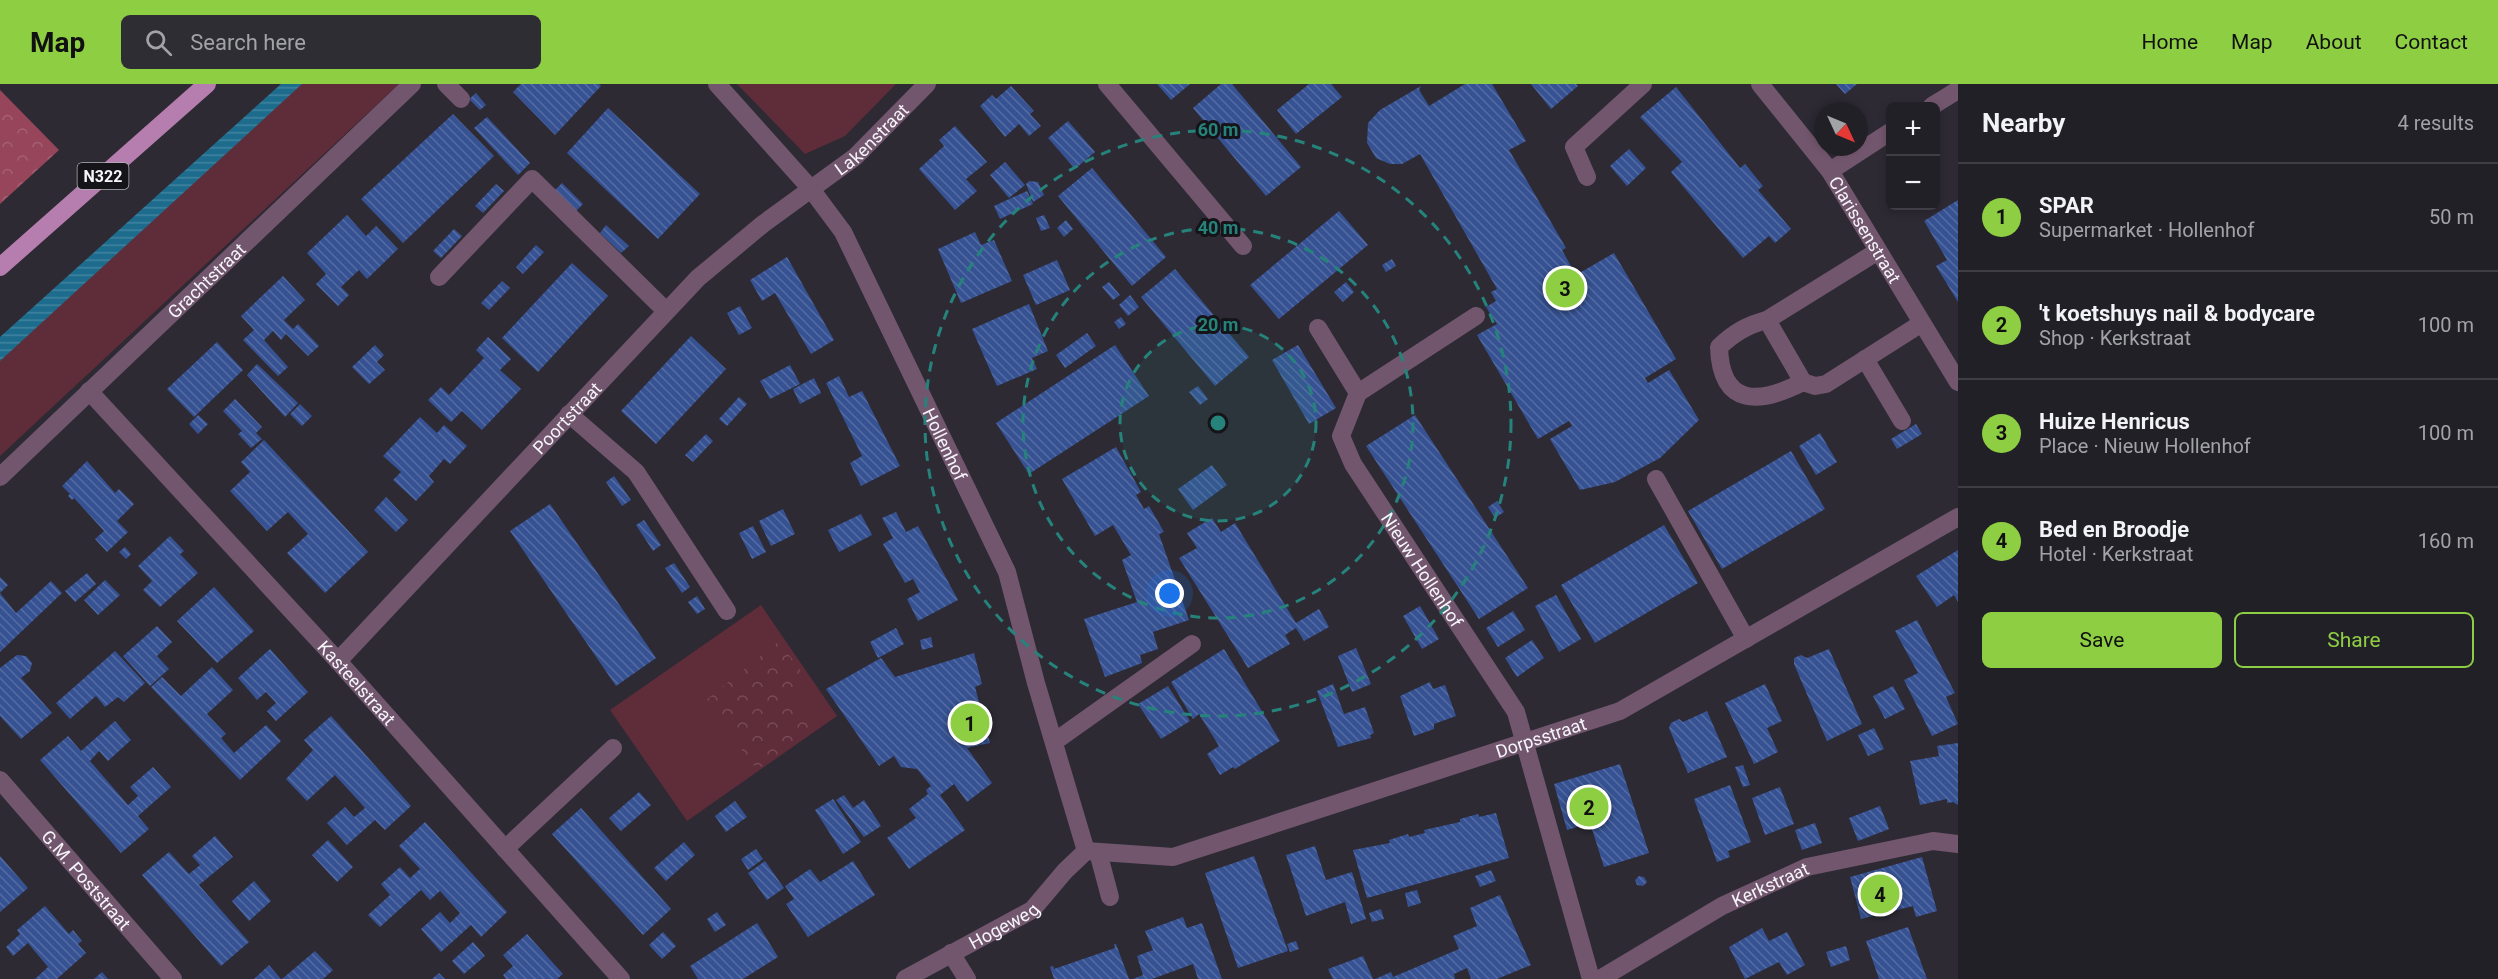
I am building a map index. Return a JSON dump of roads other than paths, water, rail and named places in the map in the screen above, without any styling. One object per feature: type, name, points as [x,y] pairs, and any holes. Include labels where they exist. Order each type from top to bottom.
[{"type":"main road","name":"N322","points":[[0,267],[207,84]]},
{"type":"street","name":"Grachtstraat","points":[[0,477],[412,84]]},
{"type":"street","points":[[446,84],[461,99]]},
{"type":"street","name":"Hollenhof","points":[[717,84],[811,189],[843,232],[1007,572],[1054,742],[1110,897]]},
{"type":"street","name":"Lakenstraat","points":[[811,189],[855,157],[927,84]]},
{"type":"street","points":[[1107,84],[1243,246]]},
{"type":"street","points":[[1587,177],[1574,147],[1643,84]]},
{"type":"street","name":"Clarissenstraat","points":[[1760,84],[1830,171],[1958,382]]},
{"type":"street","points":[[1938,102],[1958,90]]},
{"type":"street","points":[[1830,171],[1886,135]]},
{"type":"street","points":[[439,277],[532,179],[666,311]]},
{"type":"street","name":"Poortstraat","points":[[338,661],[698,278],[763,224],[811,189]]},
{"type":"street","points":[[1803,382],[1780,394],[1765,398],[1749,398],[1735,393],[1726,379],[1720,362],[1719,347],[1733,334],[1750,324],[1767,320],[1878,251]]},
{"type":"street","points":[[1318,328],[1358,393],[1476,316]]},
{"type":"street","points":[[1767,320],[1803,382],[1815,386],[1826,384],[1922,323]]},
{"type":"street","points":[[1865,359],[1902,421]]},
{"type":"street","name":"Kasteelstraat","points":[[89,391],[338,661],[621,979]]},
{"type":"street","name":"Nieuw Hollenhof","points":[[1358,393],[1341,436],[1353,464],[1516,712],[1525,743]]},
{"type":"street","points":[[570,414],[636,472],[727,611]]},
{"type":"street","points":[[1656,479],[1746,639]]},
{"type":"street","name":"Dorpsstraat","points":[[1092,851],[1173,857],[1620,711],[1958,517]]},
{"type":"street","points":[[1054,742],[1192,644]]},
{"type":"street","points":[[1525,743],[1591,979]]},
{"type":"street","points":[[505,849],[613,748]]},
{"type":"street","name":"G.M. Poststraat","points":[[0,780],[173,979]]},
{"type":"street","name":"Kerkstraat","points":[[1600,979],[1722,906],[1807,867],[1933,841],[1958,844]]},
{"type":"street","name":"Hogeweg","points":[[904,979],[1032,910],[1065,871],[1092,851]]},
{"type":"street","points":[[951,952],[967,979]]},
{"type":"water","points":[[281,84],[302,84],[0,361],[0,337]]},
{"type":"place","name":"Huize Henricus","points":[[1565,288]]},
{"type":"place","name":"SPAR","points":[[970,723]]},
{"type":"place","name":"'t koetshuys nail & bodycare","points":[[1589,807]]},
{"type":"place","name":"Bed en Broodje","points":[[1880,894]]}]
